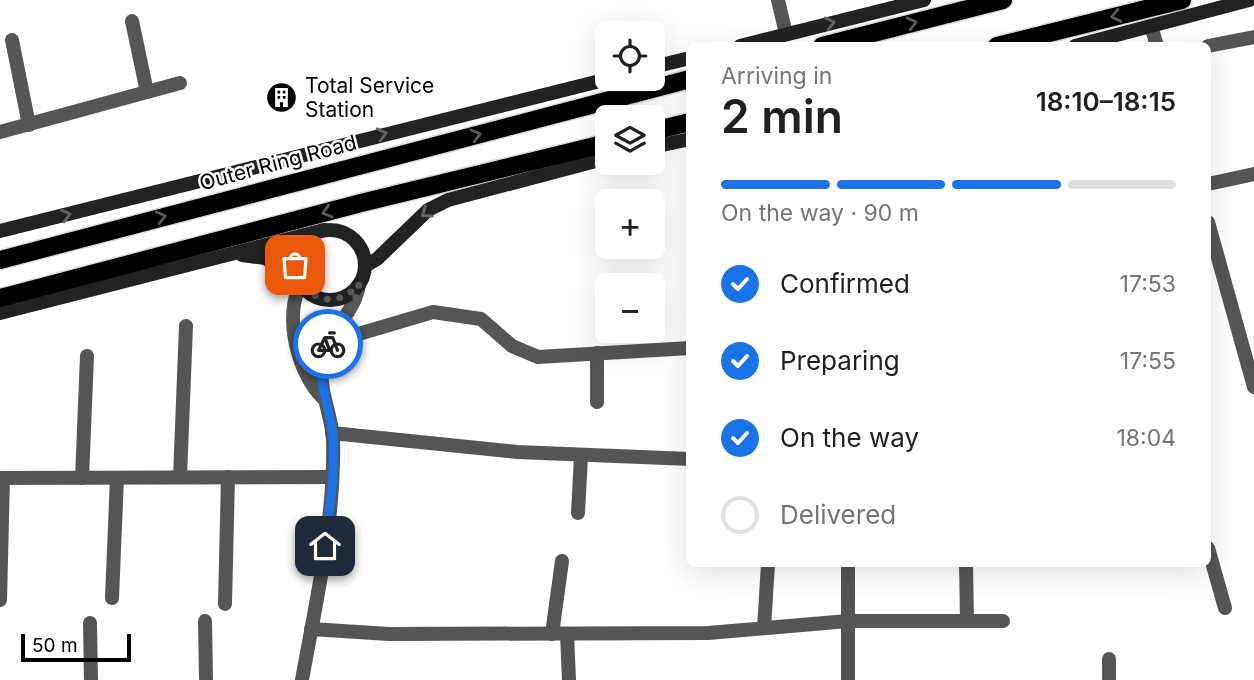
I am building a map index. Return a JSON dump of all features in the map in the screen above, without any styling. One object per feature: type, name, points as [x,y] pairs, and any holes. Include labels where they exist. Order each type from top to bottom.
[{"type":"main road","points":[[755,42],[924,0]]},
{"type":"main road","points":[[838,42],[1003,0]]},
{"type":"main road","points":[[1020,42],[1182,0]]},
{"type":"main road","points":[[1090,42],[1249,0]]},
{"type":"main road","points":[[665,64],[686,59]]},
{"type":"main road","name":"Outer Ring Road","points":[[0,260],[686,80]]},
{"type":"main road","name":"Outer Ring Road","points":[[0,231],[595,82]]},
{"type":"main road","points":[[665,128],[686,123]]},
{"type":"main road","points":[[665,144],[686,140]]},
{"type":"main road","points":[[0,298],[361,203],[595,146]]},
{"type":"main road","points":[[365,266],[377,259],[428,210],[448,200],[595,161]]},
{"type":"main road","points":[[299,281],[297,253],[303,242],[324,230]]},
{"type":"main road","points":[[0,313],[223,255],[324,230],[349,235],[361,249],[365,266],[353,292],[335,300],[316,297],[299,281],[265,258],[223,255]]},
{"type":"street","points":[[778,0],[786,34]]},
{"type":"street","points":[[132,21],[147,92]]},
{"type":"street","points":[[1151,26],[1156,42]]},
{"type":"street","points":[[1211,45],[1254,37]]},
{"type":"street","points":[[12,40],[29,125]]},
{"type":"street","points":[[0,132],[180,83]]},
{"type":"street","points":[[1211,183],[1254,174]]},
{"type":"street","points":[[1211,233],[1254,387]]},
{"type":"street","points":[[299,281],[293,305],[295,325],[307,379],[323,398]]},
{"type":"street","points":[[302,680],[332,477],[332,433],[323,398],[322,366],[328,343],[355,301],[359,284]]},
{"type":"street","points":[[328,343],[433,312],[481,318],[512,346],[528,355],[686,348]]},
{"type":"street","points":[[180,477],[186,326]]},
{"type":"street","points":[[597,353],[597,402]]},
{"type":"street","points":[[82,478],[88,356]]},
{"type":"street","points":[[332,433],[581,456],[686,459]]},
{"type":"street","points":[[578,513],[581,456]]},
{"type":"street","points":[[225,604],[228,477]]},
{"type":"street","points":[[0,600],[2,478],[332,477]]},
{"type":"street","points":[[112,598],[117,478]]},
{"type":"street","points":[[1211,559],[1225,608]]},
{"type":"street","points":[[562,561],[560,635],[569,680]]},
{"type":"street","points":[[764,628],[768,567]]},
{"type":"street","points":[[848,567],[848,680]]},
{"type":"street","points":[[965,567],[967,621]]},
{"type":"street","points":[[205,621],[206,680]]},
{"type":"street","points":[[311,629],[389,634],[560,635],[708,633],[848,621],[1003,621]]},
{"type":"street","points":[[90,622],[91,680]]},
{"type":"street","points":[[1109,659],[1109,680]]},
{"type":"way so far","points":[[295,265],[297,277],[307,292],[325,300],[344,297],[353,292],[359,284],[355,301],[328,344]]},
{"type":"place","name":"Total Service Station","points":[[282,98]]},
{"type":"route","points":[[325,546],[332,485],[333,437],[323,398],[321,377],[323,356],[328,344]]}]
